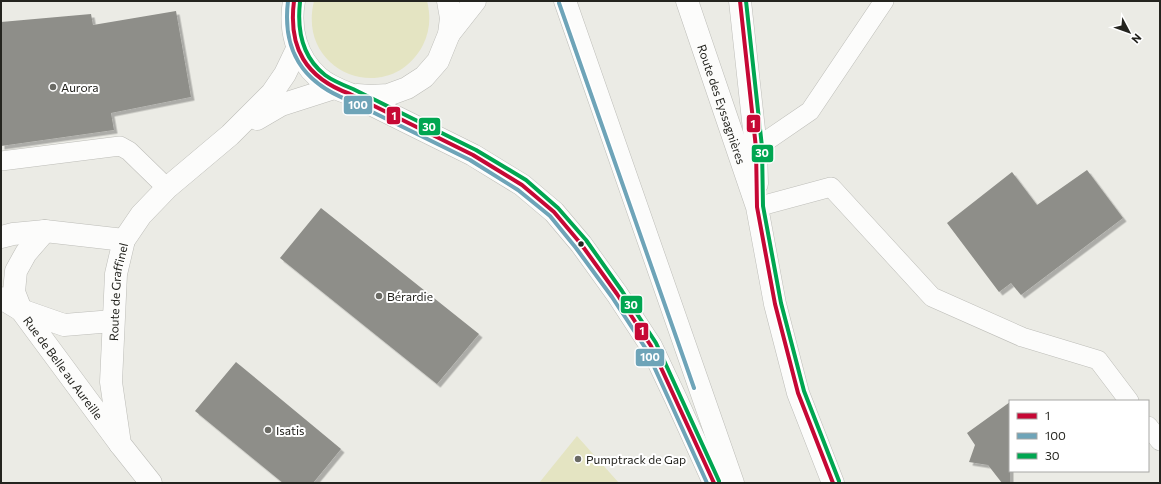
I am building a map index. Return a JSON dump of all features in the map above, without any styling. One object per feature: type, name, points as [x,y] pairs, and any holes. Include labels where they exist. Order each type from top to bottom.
[{"type":"main road","points":[[294,1],[292,28],[297,49],[318,77],[342,91],[474,155],[522,185],[554,212],[581,244],[617,294],[651,346],[714,483]]},
{"type":"main road","points":[[342,91],[371,96],[388,95],[408,88],[424,77],[438,61],[449,34],[451,18],[448,1]]},
{"type":"main road","points":[[449,34],[475,1]]},
{"type":"main road","name":"Route des Eyssagnières","points":[[687,1],[757,207],[775,304],[798,393],[833,483]]},
{"type":"main road","name":"Route des Eyssagnières","points":[[740,1],[756,148],[757,207]]},
{"type":"main road","points":[[569,11],[733,483]]},
{"type":"main road","name":"Route de Graffinel","points":[[120,444],[111,382],[116,274],[124,240],[141,215],[167,188],[230,135],[272,93],[285,74],[297,49]]},
{"type":"main road","name":"Route de Graffinel","points":[[230,135],[281,105],[342,91]]},
{"type":"main road","points":[[1,237],[13,234],[45,231],[124,240]]},
{"type":"main road","points":[[45,231],[26,253],[16,271],[14,292],[21,310],[64,325],[113,321]]},
{"type":"main road","name":"Rue de Belle au Aureille","points":[[1,298],[21,310],[120,444]]},
{"type":"main road","points":[[120,444],[151,483]]},
{"type":"lane","points":[[756,148],[810,111],[884,1]]},
{"type":"lane","points":[[1,161],[120,146],[129,151],[167,188]]},
{"type":"lane","points":[[757,207],[831,187],[932,297],[1022,336],[1098,360],[1128,400]]},
{"type":"lane","points":[[1149,427],[1160,441]]},
{"type":"green space","points":[[314,1],[427,1],[429,18],[427,34],[423,45],[408,64],[390,75],[369,78],[349,74],[332,64],[319,48],[312,26]]},
{"type":"green space","name":"Pumptrack de Gap","points":[[577,436],[619,483],[539,483]]},
{"type":"building","name":"Aurora","points":[[176,11],[191,97],[111,113],[114,130],[1,146],[1,22],[91,14],[93,25]]},
{"type":"building","points":[[1087,170],[1123,218],[1021,295],[1011,283],[999,292],[947,223],[1012,172],[1037,205]]},
{"type":"building","name":"Bérardie","points":[[321,208],[479,334],[437,384],[280,258]]},
{"type":"building","name":"Isatis","points":[[236,362],[341,449],[313,483],[283,483],[195,411]]},
{"type":"building","points":[[1009,403],[1010,483],[1002,483],[988,465],[969,462],[975,445],[967,433]]},
{"type":"transit line","name":"100","points":[[288,1],[288,35],[292,49],[298,62],[307,74],[318,84],[332,93],[470,160],[518,190],[550,216],[612,297],[646,349],[707,483]]},
{"type":"transit line","name":"1","points":[[294,1],[293,18],[297,47],[311,70],[322,79],[335,87],[473,155],[522,185],[554,212],[581,244],[617,294],[651,346],[714,483]]},
{"type":"transit line","name":"1","points":[[740,1],[756,148],[757,207],[775,304],[798,393],[833,483]]},
{"type":"transit line","name":"30","points":[[746,1],[762,147],[763,206],[781,303],[804,391],[839,481]]},
{"type":"transit line","name":"30","points":[[300,2],[299,22],[306,51],[317,68],[325,75],[476,150],[526,180],[558,208],[586,240],[656,343],[719,481]]},
{"type":"transit line","name":"100","points":[[559,3],[694,388]]},
{"type":"place","name":"Aurora","points":[[53,87]]},
{"type":"place","name":"Bérardie","points":[[379,296]]},
{"type":"place","name":"Isatis","points":[[268,430]]},
{"type":"place","name":"Pumptrack de Gap","points":[[578,459]]}]
